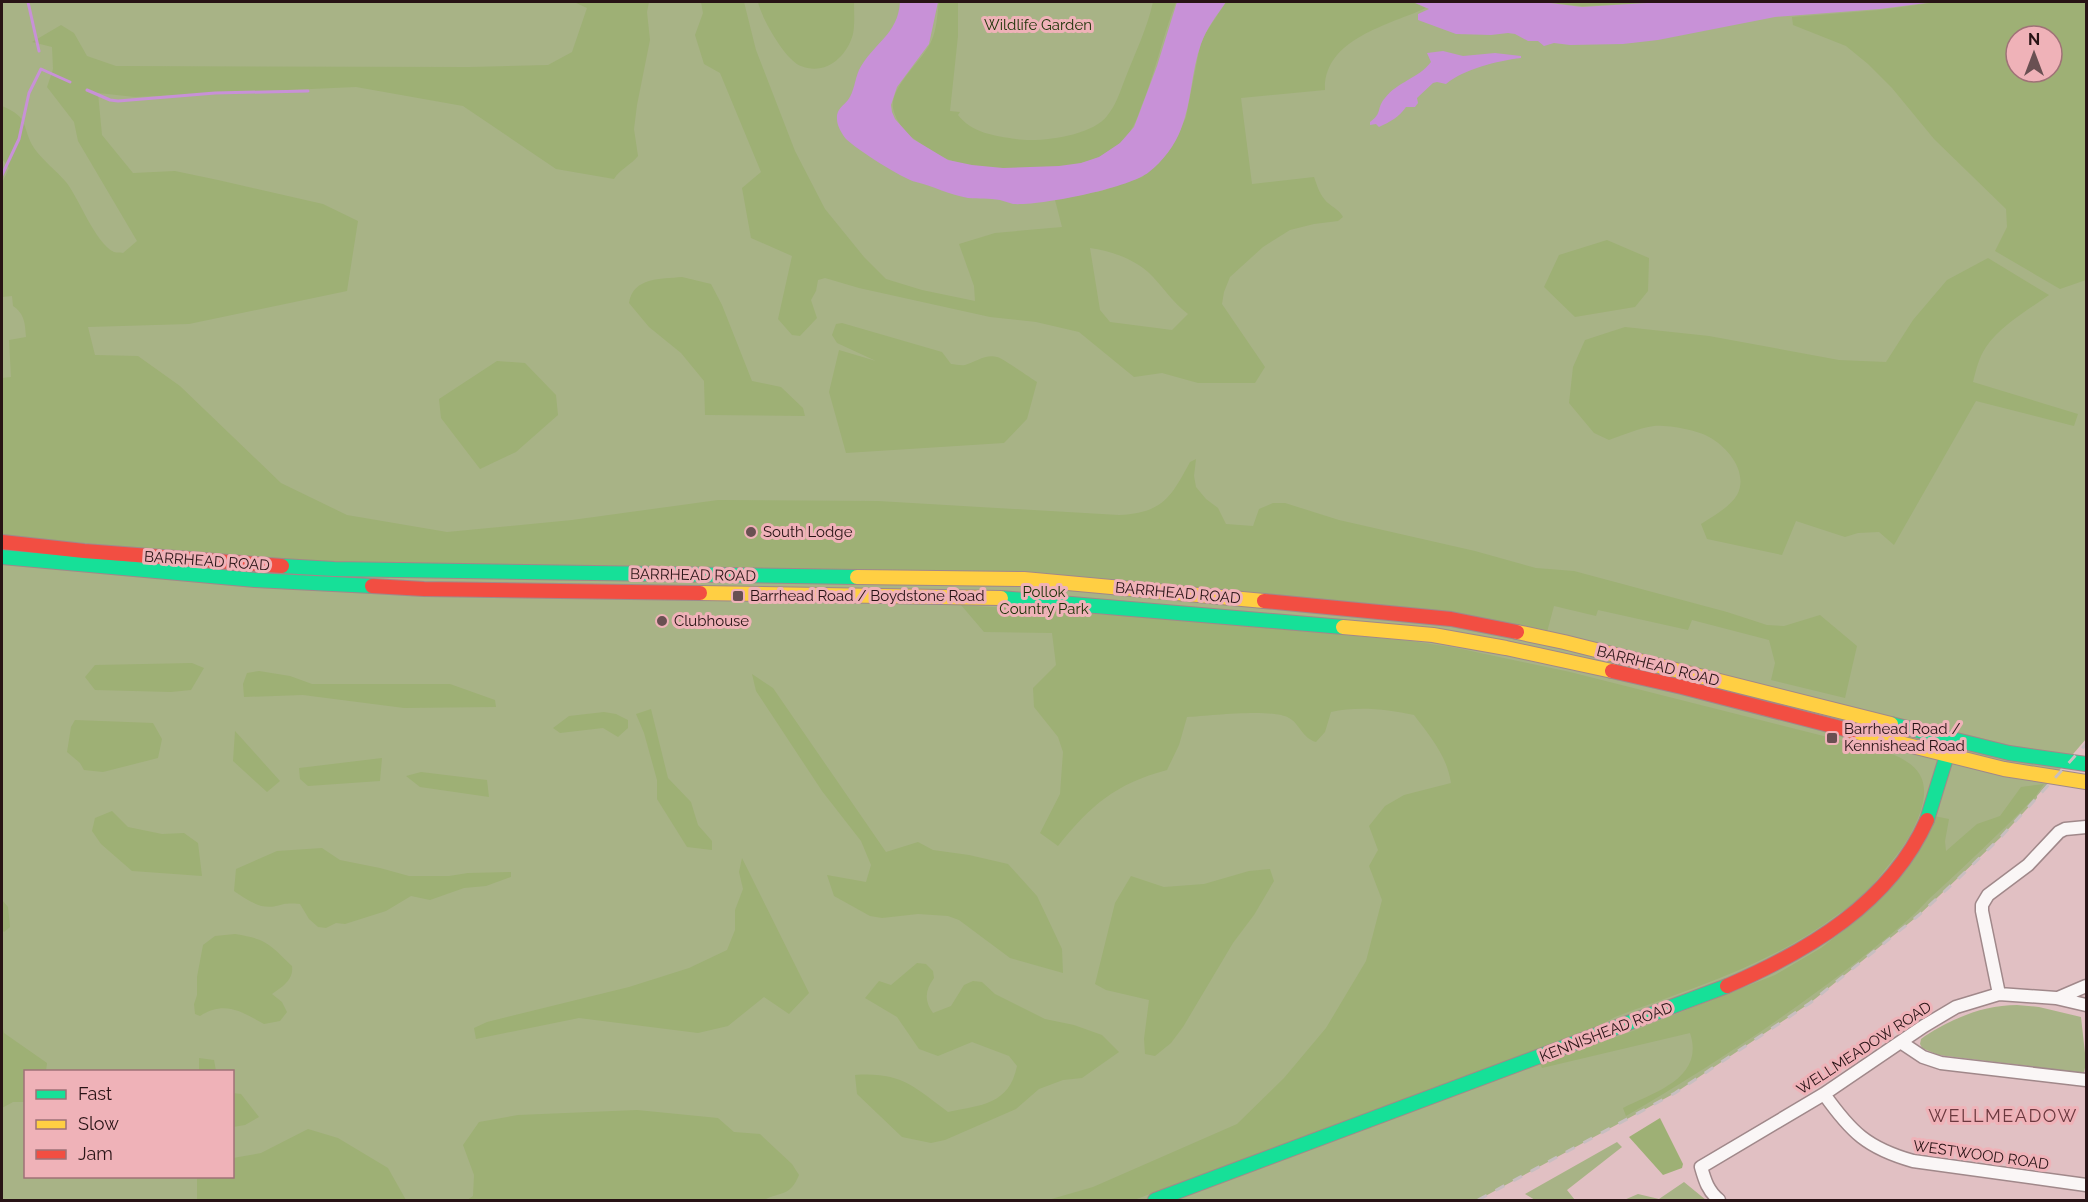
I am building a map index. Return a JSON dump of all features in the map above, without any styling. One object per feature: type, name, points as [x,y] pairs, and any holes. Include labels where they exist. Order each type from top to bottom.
[{"type":"main road","name":"BARRHEAD ROAD","points":[[2,542],[179,559],[345,569],[985,577],[1062,581],[1451,619],[1494,627],[2029,757],[2086,764]]},
{"type":"main road","name":"BARRHEAD ROAD","points":[[2,557],[255,580],[424,589],[980,597],[1106,605],[1433,635],[1506,648],[1682,687],[2004,769],[2086,782]]},
{"type":"main road","points":[[1331,626],[1333,608]]},
{"type":"main road","points":[[1812,720],[1816,705]]},
{"type":"main road","name":"KENNISHEAD ROAD","points":[[1155,1200],[1703,996],[1762,971],[1821,938],[1842,924],[1877,893],[1907,856],[1927,816],[1951,739]]},
{"type":"street","points":[[1999,994],[1982,911],[1985,899],[2028,865],[2059,832],[2065,829],[2086,827]]},
{"type":"street","name":"WELLMEADOW ROAD","points":[[2056,998],[2086,986]]},
{"type":"street","name":"WELLMEADOW ROAD","points":[[1719,1200],[1706,1184],[1701,1167],[1824,1095],[1924,1026],[1956,1007],[1999,994],[2056,998],[2086,1005]]},
{"type":"street","points":[[1902,1043],[1923,1057],[1941,1063],[2086,1080]]},
{"type":"street","name":"WESTWOOD ROAD","points":[[1824,1095],[1840,1118],[1856,1134],[1871,1146],[1893,1155],[1913,1161],[2086,1185]]},
{"type":"green space","name":"Pollok Country Park","points":[[2,2],[2086,2],[2086,739],[2000,838],[1919,915],[1810,1003],[1675,1093],[1478,1200],[2,1200]]},
{"type":"green space","points":[[574,2],[649,2],[647,12],[650,40],[634,129],[638,156],[614,179],[556,169],[463,106],[356,87],[135,97],[98,93],[102,135],[133,173],[175,171],[218,180],[323,204],[358,221],[347,291],[189,324],[88,327],[95,355],[138,356],[180,386],[281,483],[347,515],[447,532],[572,520],[718,500],[878,501],[1134,514],[1156,507],[1164,501],[1177,485],[1190,462],[1196,459],[1194,476],[1196,487],[1218,508],[1226,524],[1253,526],[1259,509],[1273,503],[1285,503],[1339,520],[1475,551],[1536,568],[1574,571],[1767,625],[1784,626],[1820,615],[1857,646],[1845,698],[1771,680],[1775,663],[1769,640],[1692,620],[1688,630],[1598,610],[1596,616],[1554,606],[1547,632],[1062,576],[305,562],[2,536],[2,378],[11,377],[9,340],[26,337],[24,320],[13,306],[12,296],[2,297],[2,183],[9,168],[2,159],[2,106],[21,119],[34,148],[66,182],[100,240],[107,247],[114,252],[123,253],[137,241],[78,141],[74,122],[47,87],[53,69],[52,47],[32,42],[61,25],[74,33],[87,56],[116,66],[469,67],[548,65],[572,52],[587,8]]},
{"type":"green space","points":[[701,2],[744,2],[756,50],[795,151],[825,209],[864,257],[886,279],[922,290],[975,301],[974,286],[959,244],[995,233],[1062,227],[1055,200],[1101,191],[1142,177],[1158,164],[1172,147],[1186,117],[1200,46],[1205,34],[1226,2],[1412,2],[1426,8],[1377,28],[1346,46],[1335,58],[1327,73],[1325,90],[1241,98],[1252,184],[1314,177],[1323,197],[1343,217],[1338,221],[1290,230],[1263,247],[1230,277],[1222,304],[1265,367],[1255,383],[1198,383],[1162,373],[1134,377],[1079,332],[1036,322],[990,317],[859,288],[825,278],[818,280],[811,300],[817,318],[800,336],[792,335],[778,319],[792,256],[751,238],[742,188],[761,172],[720,73],[704,64],[695,35],[703,13]],"holes":[[[1090,248],[1113,253],[1142,267],[1188,314],[1172,330],[1110,322],[1100,310]]]},
{"type":"green space","points":[[758,2],[854,2],[854,30],[850,42],[840,57],[826,66],[810,68],[801,66],[781,47]]},
{"type":"green space","points":[[939,2],[958,3],[958,36],[950,111],[960,112],[958,115],[964,121],[984,133],[1000,137],[1038,140],[1064,137],[1090,129],[1107,116],[1118,98],[1153,2],[1176,2],[1134,126],[1119,144],[1092,160],[1078,164],[1005,169],[970,165],[946,159],[911,136],[897,119],[893,100],[901,83],[931,42],[936,27]]},
{"type":"green space","points":[[1544,2],[1659,2],[1582,6]]},
{"type":"green space","points":[[1938,2],[2086,2],[2086,280],[2060,289],[1995,251],[2007,227],[2006,209],[1934,139],[1892,88],[1868,64],[1846,46],[1793,25],[1792,17],[1880,10]]},
{"type":"green space","points":[[1607,240],[1649,258],[1648,291],[1635,307],[1575,317],[1544,287],[1559,255]]},
{"type":"green space","points":[[1988,258],[2049,295],[2015,318],[1992,339],[1981,355],[1973,382],[2078,414],[2074,426],[1976,401],[1894,545],[1879,532],[1858,533],[1845,537],[1796,521],[1782,555],[1707,539],[1701,524],[1730,504],[1740,487],[1735,462],[1723,447],[1704,434],[1667,426],[1648,427],[1609,440],[1594,433],[1569,403],[1573,367],[1585,340],[1625,327],[1709,336],[1839,360],[1886,362],[1913,320],[1947,280]]},
{"type":"green space","points":[[682,277],[711,284],[722,305],[752,381],[781,387],[803,408],[805,416],[705,415],[704,381],[681,353],[649,327],[629,303],[636,288],[642,284],[657,279]]},
{"type":"green space","points":[[842,323],[942,352],[951,364],[969,364],[993,356],[1000,358],[1037,382],[1027,419],[1004,443],[846,453],[829,392],[839,350],[876,361],[837,343],[832,335],[836,324]]},
{"type":"green space","points":[[497,361],[525,363],[556,395],[558,415],[516,452],[480,469],[441,418],[439,399]]},
{"type":"green space","points":[[961,605],[1156,618],[1411,641],[1457,648],[1570,672],[1887,752],[1906,761],[1919,773],[1924,798],[1918,819],[1905,842],[1863,896],[1811,933],[1758,962],[1615,1017],[1595,1028],[1134,1200],[1048,1200],[1093,1187],[1237,1124],[1284,1078],[1326,1028],[1366,961],[1382,900],[1369,866],[1378,850],[1369,826],[1385,806],[1404,795],[1451,783],[1442,755],[1414,715],[1372,709],[1331,712],[1325,732],[1316,742],[1307,737],[1293,721],[1281,715],[1255,713],[1187,717],[1179,745],[1167,770],[1133,782],[1105,798],[1058,846],[1040,833],[1060,794],[1063,752],[1058,737],[1034,707],[1033,688],[1056,665],[1052,633],[984,632]]},
{"type":"green space","points":[[192,663],[204,668],[191,690],[171,692],[95,690],[85,677],[95,665]]},
{"type":"green space","points":[[259,671],[290,676],[312,684],[450,684],[495,700],[496,707],[404,708],[303,695],[244,697],[243,684],[247,673]]},
{"type":"green space","points":[[752,674],[773,688],[886,852],[918,842],[933,850],[1008,864],[1037,896],[1062,949],[1063,973],[1010,958],[959,920],[948,916],[918,914],[882,918],[870,916],[834,896],[827,875],[866,882],[871,865],[861,841],[822,791],[756,691]]},
{"type":"green space","points":[[651,709],[668,778],[691,802],[698,825],[712,841],[712,850],[687,847],[657,799],[657,780],[644,733],[636,714]]},
{"type":"green space","points":[[604,712],[616,714],[628,720],[628,728],[618,737],[603,728],[560,733],[553,728],[569,716]]},
{"type":"green space","points":[[75,720],[153,723],[162,739],[158,758],[103,772],[84,770],[80,763],[67,752],[71,727]]},
{"type":"green space","points":[[235,731],[280,781],[267,792],[233,761]]},
{"type":"green space","points":[[382,758],[380,781],[308,786],[300,779],[299,768]]},
{"type":"green space","points":[[421,772],[487,780],[489,797],[420,787],[406,776]]},
{"type":"green space","points":[[2044,784],[2035,797],[1983,848],[1910,918],[1870,951],[1769,1026],[1626,1116],[1623,1108],[1662,1089],[1684,1072],[1693,1048],[1690,1033],[1542,1068],[1540,1064],[1633,1031],[1775,975],[1821,948],[1862,916],[1934,816],[1949,819],[1945,841],[1946,851],[1977,824],[2000,816],[2021,787]]},
{"type":"green space","points":[[112,811],[128,827],[162,834],[184,833],[198,843],[202,876],[132,871],[101,844],[92,831],[95,818]]},
{"type":"green space","points":[[322,848],[340,860],[409,876],[511,872],[511,877],[486,886],[464,888],[430,900],[411,896],[386,911],[345,924],[336,923],[326,928],[318,927],[309,919],[300,904],[264,906],[234,891],[236,869],[277,851]]},
{"type":"green space","points":[[742,858],[809,993],[789,1014],[764,997],[728,1026],[698,1033],[579,1018],[476,1039],[474,1028],[487,1022],[629,987],[689,968],[727,950],[735,930],[735,910],[743,889],[739,872]]},
{"type":"green space","points":[[1270,869],[1274,881],[1254,915],[1233,943],[1183,1027],[1171,1043],[1155,1056],[1145,1054],[1144,1039],[1149,1000],[1106,990],[1095,984],[1115,903],[1131,876],[1164,887],[1204,884],[1249,871]]},
{"type":"green space","points":[[2,900],[8,907],[10,927],[4,932],[2,930]]},
{"type":"green space","points":[[235,934],[254,938],[267,944],[292,966],[289,979],[272,994],[282,1002],[287,1012],[280,1021],[264,1024],[241,1012],[225,1008],[209,1011],[200,1016],[195,1014],[197,977],[203,945],[215,936]]},
{"type":"green space","points":[[917,963],[926,964],[933,971],[934,978],[927,996],[933,1013],[951,1006],[964,985],[973,981],[982,982],[995,994],[1045,1019],[1074,1025],[1102,1035],[1119,1052],[1082,1078],[1063,1080],[1039,1089],[1016,1109],[945,1140],[931,1143],[902,1137],[857,1094],[855,1075],[884,1076],[906,1083],[948,1112],[982,1105],[1000,1096],[1013,1079],[1017,1066],[1009,1056],[972,1042],[938,1056],[919,1049],[897,1017],[865,998],[879,981],[891,985]]},
{"type":"green space","points":[[2017,1005],[2039,1007],[2081,1017],[2086,1062],[2084,1073],[1938,1055],[1922,1048],[1920,1044],[1921,1039],[1925,1036],[1958,1018],[1993,1007]]},
{"type":"green space","points":[[2,1024],[4,1033],[47,1063],[46,1070],[24,1070],[24,1102],[13,1102],[2,1108]]},
{"type":"green space","points":[[199,1058],[214,1060],[216,1070],[199,1070]]},
{"type":"green space","points":[[234,1093],[241,1094],[259,1117],[245,1125],[234,1127]]},
{"type":"green space","points":[[637,1110],[718,1118],[734,1132],[760,1134],[792,1164],[799,1175],[788,1190],[764,1200],[467,1200],[473,1196],[474,1175],[463,1145],[479,1122],[518,1115]]},
{"type":"green space","points":[[1660,1118],[1683,1164],[1682,1168],[1663,1175],[1629,1137]]},
{"type":"green space","points":[[308,1129],[338,1138],[388,1168],[406,1200],[197,1200],[197,1178],[234,1178],[234,1158],[261,1153]]},
{"type":"green space","points":[[1617,1142],[1622,1147],[1567,1190],[1575,1200],[1535,1200],[1525,1194]]},
{"type":"green space","points":[[1684,1182],[1706,1200],[1624,1200],[1638,1194],[1659,1199]]},
{"type":"shaded area","points":[[900,2],[938,2],[929,44],[897,87],[891,105],[895,119],[913,139],[948,160],[1003,168],[1081,163],[1099,157],[1120,143],[1134,127],[1157,66],[1177,2],[1226,2],[1201,44],[1185,119],[1175,141],[1154,168],[1139,178],[1104,190],[1043,202],[1013,204],[996,199],[961,197],[910,180],[859,150],[841,132],[837,122],[840,108],[850,97],[859,70],[895,23]]},
{"type":"shaded area","points":[[1413,2],[1542,2],[1582,7],[1663,2],[1934,2],[1880,9],[1775,17],[1658,40],[1623,44],[1554,43],[1544,46],[1538,41],[1528,41],[1508,33],[1456,34],[1418,20],[1418,14],[1429,9]]},
{"type":"shaded area","points":[[1443,51],[1463,56],[1495,53],[1521,56],[1521,58],[1481,66],[1446,84],[1433,83],[1417,98],[1418,103],[1415,107],[1406,107],[1394,119],[1379,127],[1376,124],[1370,125],[1382,102],[1390,93],[1431,62],[1427,53]]},
{"type":"waterway","points":[[28,2],[39,51]]},
{"type":"waterway","points":[[2,175],[19,139],[29,93],[41,69],[70,82]]},
{"type":"waterway","points":[[87,90],[118,101],[215,93],[308,91]]},
{"type":"railway","points":[[1478,1200],[1675,1093],[1810,1003],[1919,915],[1960,877],[2000,838],[2086,744]]},
{"type":"traffic: fast","points":[[2,557],[255,580],[372,586]]},
{"type":"traffic: fast","points":[[282,566],[334,569],[857,577]]},
{"type":"traffic: fast","points":[[1001,598],[1343,627]]},
{"type":"traffic: fast","points":[[1891,724],[2009,753],[2086,764]]},
{"type":"traffic: fast","points":[[1927,820],[1950,745]]},
{"type":"traffic: fast","points":[[1155,1200],[1727,986]]},
{"type":"traffic: slow","points":[[857,577],[1024,579],[1264,601]]},
{"type":"traffic: slow","points":[[700,593],[1001,598]]},
{"type":"traffic: slow","points":[[1343,627],[1433,635],[1612,671]]},
{"type":"traffic: slow","points":[[1517,632],[1891,724]]},
{"type":"traffic: slow","points":[[1852,731],[2004,769],[2086,782]]},
{"type":"traffic: jam","points":[[2,542],[84,551],[282,566]]},
{"type":"traffic: jam","points":[[372,586],[424,589],[700,593]]},
{"type":"traffic: jam","points":[[1264,601],[1451,619],[1517,632]]},
{"type":"traffic: jam","points":[[1612,671],[1852,731]]},
{"type":"traffic: jam","points":[[1727,986],[1816,940],[1869,900],[1892,876],[1911,850],[1927,820]]},
{"type":"place","name":"South Lodge","points":[[751,532]]},
{"type":"place","name":"Barrhead Road / Boydstone Road","points":[[738,596]]},
{"type":"place","name":"Clubhouse","points":[[662,621]]},
{"type":"place","name":"Barrhead Road / Kennishead Road","points":[[1832,738]]},
{"type":"district","name":"WELLMEADOW","points":[[2003,1116]]},
{"type":"park label","name":"Wildlife Garden","points":[[1038,25]]}]
